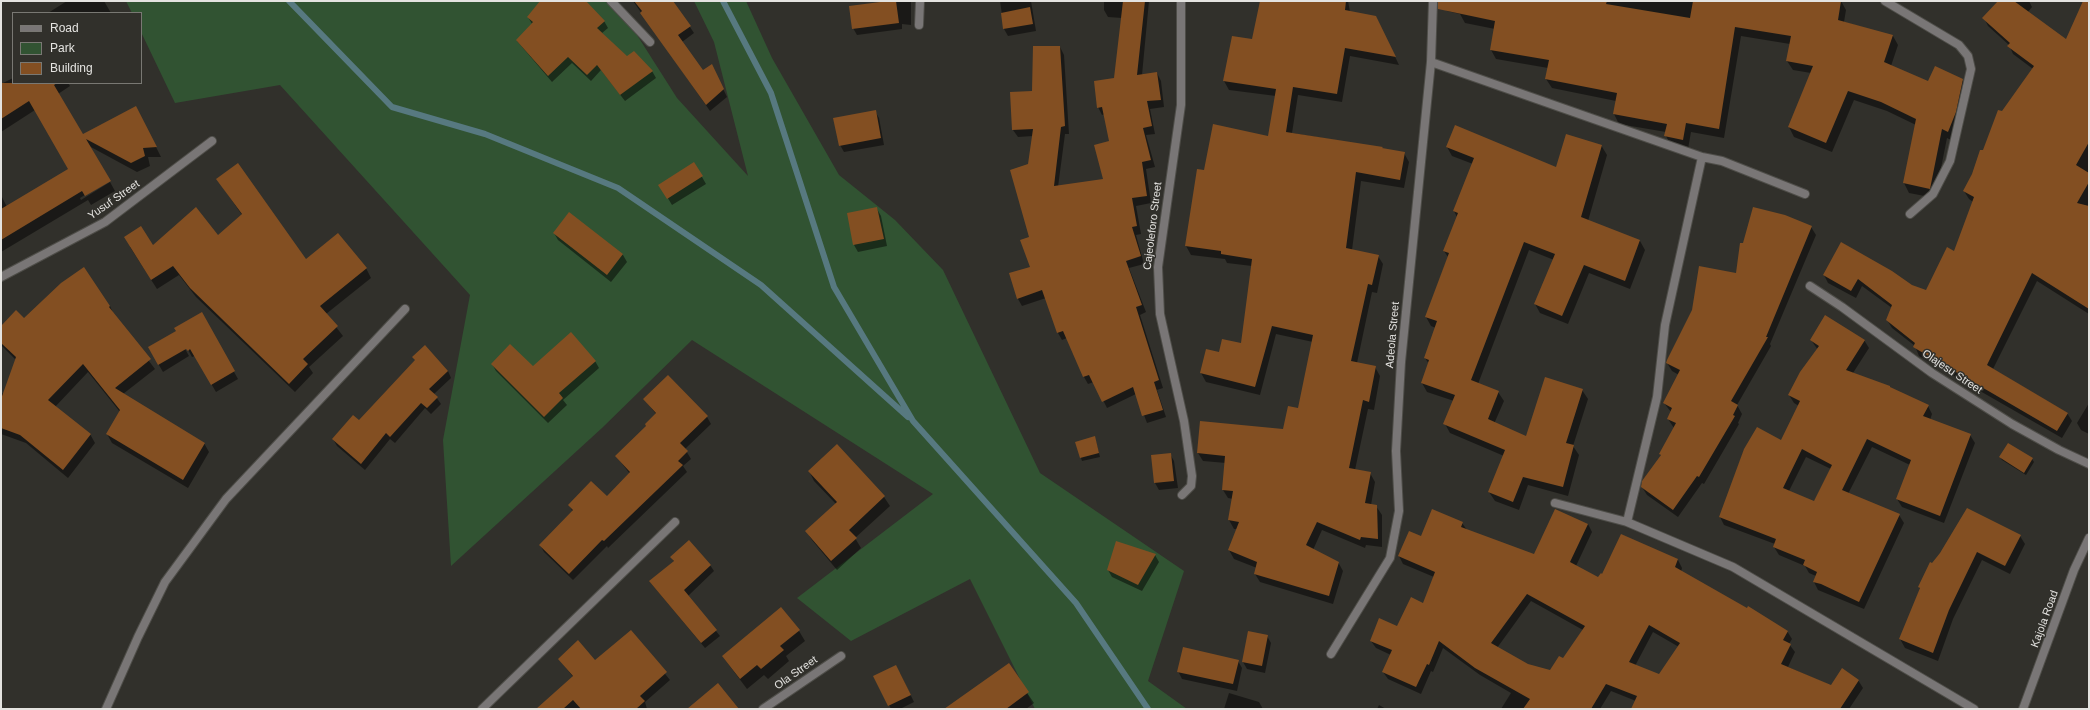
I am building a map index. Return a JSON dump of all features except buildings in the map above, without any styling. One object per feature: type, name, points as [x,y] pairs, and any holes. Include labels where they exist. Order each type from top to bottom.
[{"type":"street","points":[[611,1],[650,42]]},
{"type":"street","points":[[919,25],[920,1]]},
{"type":"street","name":"Cajeoleforo Street","points":[[1181,1],[1181,105],[1158,266],[1160,314],[1184,421],[1192,476],[1191,486],[1182,495]]},
{"type":"street","name":"Adeola Street","points":[[1331,654],[1390,558],[1399,511],[1396,452],[1401,362],[1431,62],[1433,1]]},
{"type":"street","points":[[1885,1],[1959,45],[1968,56],[1971,69],[1950,161],[1933,194],[1910,214]]},
{"type":"street","points":[[1431,62],[1702,157],[1722,161],[1805,194]]},
{"type":"street","name":"Yusuf Street","points":[[1,277],[105,222],[212,141]]},
{"type":"street","points":[[1628,522],[1657,397],[1665,325],[1702,157]]},
{"type":"street","name":"Olajesu Street","points":[[1810,286],[1842,307],[1932,373],[2012,424],[2058,450],[2089,464]]},
{"type":"street","points":[[106,709],[138,637],[165,582],[226,499],[405,309]]},
{"type":"street","points":[[1555,503],[1628,522],[1733,567],[1770,587],[1974,709]]},
{"type":"street","points":[[482,709],[675,522]]},
{"type":"street","name":"Kajola Road","points":[[2023,709],[2074,570],[2089,538]]},
{"type":"street","name":"Ola Street","points":[[763,709],[841,656]]},
{"type":"green space","points":[[126,1],[607,1],[630,24],[677,98],[748,176],[714,42],[694,1],[746,1],[772,58],[839,175],[895,220],[943,270],[1040,473],[1184,571],[1148,681],[1187,709],[1035,709],[970,579],[851,641],[797,598],[933,494],[692,340],[602,428],[451,566],[443,440],[470,295],[280,85],[175,103],[142,34],[142,12],[132,12]]},
{"type":"waterway","points":[[289,1],[392,107],[485,134],[618,188],[761,285],[908,417]]},
{"type":"waterway","points":[[723,1],[771,93],[834,287],[913,421],[1076,603],[1148,709]]}]
